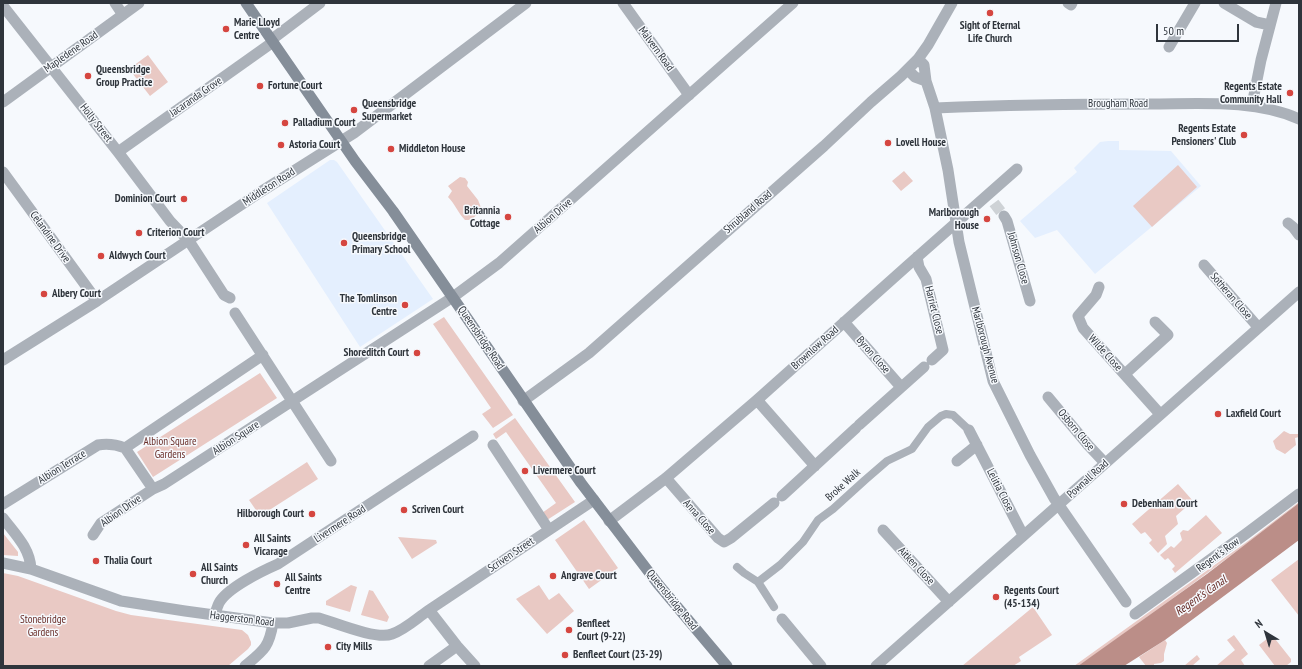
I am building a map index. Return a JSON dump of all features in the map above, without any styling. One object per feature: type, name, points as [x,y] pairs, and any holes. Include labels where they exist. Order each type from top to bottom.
[{"type":"main road","name":"Queensbridge Road","points":[[246,3],[342,141],[393,211],[523,401],[609,521],[663,590],[727,666]]},
{"type":"street","points":[[115,3],[123,15]]},
{"type":"street","name":"Mapledene Road","points":[[3,102],[139,3]]},
{"type":"street","name":"Jacaranda Grove","points":[[118,152],[272,41],[320,3]]},
{"type":"street","name":"Middleton Road","points":[[3,360],[97,301],[262,191],[342,141],[526,3]]},
{"type":"street","name":"Malvern Road","points":[[623,3],[689,95]]},
{"type":"street","name":"Albion Drive","points":[[292,402],[453,298],[499,263],[793,3]]},
{"type":"street","name":"Shrubland Road","points":[[523,401],[589,353],[908,70],[928,45],[952,3]]},
{"type":"street","points":[[1068,3],[1070,5],[1072,3]]},
{"type":"street","points":[[1169,47],[1195,3]]},
{"type":"street","points":[[1224,3],[1256,22],[1270,25]]},
{"type":"street","points":[[1252,105],[1276,3]]},
{"type":"street","name":"Holly Street","points":[[3,6],[118,152],[170,221],[189,241]]},
{"type":"street","name":"Marlborough Avenue","points":[[918,59],[924,65],[926,80],[948,170],[960,242],[994,381],[1030,455],[1059,505],[1126,602]]},
{"type":"street","points":[[908,70],[915,77],[926,80]]},
{"type":"street","name":"Brougham Road","points":[[934,108],[1079,104],[1252,105],[1299,119]]},
{"type":"street","name":"Brownlow Road","points":[[609,521],[666,478],[757,400],[917,257],[957,223],[991,199],[1017,170]]},
{"type":"street","name":"Celandine Drive","points":[[3,172],[97,301]]},
{"type":"street","name":"Johnson Close","points":[[1004,216],[1007,221],[1030,301]]},
{"type":"street","points":[[1288,223],[1299,235]]},
{"type":"street","points":[[189,241],[224,295],[230,298]]},
{"type":"street","name":"Harriet Close","points":[[778,499],[943,350],[926,280],[919,267],[917,257]]},
{"type":"street","name":"Sotheran Close","points":[[1204,265],[1258,327]]},
{"type":"street","name":"Wilde Close","points":[[1099,287],[1096,295],[1078,316],[1083,328],[1160,414]]},
{"type":"street","name":"Pownall Road","points":[[876,666],[1299,292]]},
{"type":"street","points":[[236,313],[331,461]]},
{"type":"street","name":"Byron Close","points":[[844,322],[901,387]]},
{"type":"street","points":[[1124,374],[1168,335],[1155,322]]},
{"type":"street","points":[[153,489],[125,448],[263,355]]},
{"type":"street","name":"Osborn Close","points":[[1048,397],[1088,446],[1105,463]]},
{"type":"street","points":[[757,400],[815,466]]},
{"type":"street","name":"Albion Square","points":[[153,489],[164,484],[292,402]]},
{"type":"street","name":"Broke Walk","points":[[758,582],[780,565],[803,542],[821,517],[833,509],[887,461],[912,449],[928,427],[941,416],[946,414],[953,415],[969,430]]},
{"type":"street","name":"Lelitia Close","points":[[969,430],[1023,535]]},
{"type":"street","name":"Livermere Road","points":[[214,615],[219,603],[229,592],[261,571],[278,564],[473,436]]},
{"type":"street","name":"Albion Terrace","points":[[3,504],[98,445],[106,443],[115,444],[125,448]]},
{"type":"street","points":[[493,445],[549,530]]},
{"type":"street","points":[[957,461],[977,445]]},
{"type":"street","name":"Anna Close","points":[[666,478],[718,538],[724,542],[731,538],[778,499]]},
{"type":"street","name":"Albion Drive","points":[[93,535],[101,523],[153,489]]},
{"type":"street","name":"Regent's Row","points":[[1135,614],[1247,534],[1299,494]]},
{"type":"street","name":"Scriven Street","points":[[429,610],[594,500]]},
{"type":"street","points":[[3,518],[26,548],[30,559],[30,569]]},
{"type":"street","name":"Aitken Close","points":[[883,530],[950,602]]},
{"type":"street","name":"Haggerston Road","points":[[3,563],[30,569],[121,601],[273,623],[319,618],[368,633],[385,635],[392,634],[405,627],[429,610]]},
{"type":"street","points":[[737,567],[758,582],[774,607]]},
{"type":"street","points":[[429,610],[457,646],[475,666]]},
{"type":"street","points":[[782,619],[821,666]]},
{"type":"street","points":[[246,666],[266,646],[271,637],[273,623]]},
{"type":"street","points":[[429,666],[457,646]]},
{"type":"shaded area","points":[[1119,141],[1119,150],[1171,151],[1201,186],[1095,274],[1057,230],[1035,238],[1020,221],[1077,172],[1074,168],[1100,142]]},
{"type":"shaded area","name":"Queensbridge Primary School","points":[[330,160],[337,162],[433,299],[360,347],[267,203]]},
{"type":"green space","points":[[148,55],[168,82],[150,96],[129,69]]},
{"type":"green space","points":[[1178,165],[1197,187],[1152,227],[1133,206]]},
{"type":"green space","points":[[904,171],[913,181],[901,191],[892,181]]},
{"type":"green space","points":[[460,177],[465,178],[468,182],[467,186],[478,200],[482,210],[471,220],[465,220],[448,197],[452,191],[448,186]]},
{"type":"green space","points":[[444,317],[513,415],[493,428],[482,414],[491,408],[433,324]]},
{"type":"green space","name":"Albion Square Gardens","points":[[260,373],[277,398],[153,477],[137,452]]},
{"type":"green space","points":[[515,418],[575,502],[547,520],[542,513],[556,503],[506,432],[496,439],[493,434]]},
{"type":"green space","points":[[1284,431],[1290,434],[1299,434],[1299,437],[1295,438],[1296,445],[1285,454],[1276,449],[1273,441]]},
{"type":"green space","points":[[307,462],[318,479],[260,516],[249,500]]},
{"type":"green space","points":[[1178,484],[1193,501],[1176,516],[1178,524],[1165,536],[1167,544],[1158,553],[1149,543],[1152,540],[1145,532],[1141,534],[1132,524]]},
{"type":"green space","points":[[1299,502],[1248,543],[1169,601],[1090,658],[1078,666],[1074,666],[1248,541]]},
{"type":"green space","points":[[1206,515],[1222,533],[1175,573],[1172,569],[1175,566],[1168,558],[1165,560],[1160,555],[1171,546],[1174,548],[1182,540],[1180,533],[1183,530],[1188,531]]},
{"type":"green space","points":[[584,520],[618,568],[589,589],[555,540]]},
{"type":"green space","points":[[3,533],[18,552],[18,556],[3,555]]},
{"type":"green space","points":[[398,537],[436,540],[437,543],[412,559]]},
{"type":"green space","points":[[1299,559],[1299,616],[1271,580]]},
{"type":"green space","name":"Stonebridge Gardens","points":[[3,573],[18,576],[131,615],[242,630],[248,635],[251,645],[228,666],[3,666]]},
{"type":"green space","points":[[351,585],[357,587],[350,612],[326,605],[326,601]]},
{"type":"green space","points":[[539,585],[549,600],[559,593],[574,611],[547,634],[516,599]]},
{"type":"green space","points":[[369,590],[373,591],[389,617],[387,622],[361,615]]},
{"type":"green space","points":[[1033,607],[1052,635],[1019,657],[1021,661],[1013,666],[962,666]]},
{"type":"green space","points":[[1234,635],[1248,654],[1241,660],[1245,666],[1216,666],[1235,650],[1227,640]]},
{"type":"green space","points":[[1272,635],[1291,659],[1291,662],[1286,666],[1275,666],[1259,645]]},
{"type":"green space","points":[[1165,640],[1167,643],[1164,661],[1154,664],[1154,666],[1146,666],[1139,657]]},
{"type":"green space","points":[[1197,655],[1200,659],[1192,666],[1184,666]]},
{"type":"water","name":"Regent's Canal","points":[[1299,503],[1299,540],[1165,640],[1124,666],[1078,666],[1207,574]]},
{"type":"tunnel","points":[[994,203],[1004,216]]},
{"type":"place","name":"Sight of Eternal Life Church","points":[[990,13]]},
{"type":"place","name":"Marie Lloyd Centre","points":[[226,29]]},
{"type":"place","name":"Queensbridge Group Practice","points":[[88,76]]},
{"type":"place","name":"Fortune Court","points":[[260,86]]},
{"type":"place","name":"Regents Estate Community Hall","points":[[1290,93]]},
{"type":"place","name":"Queensbridge Supermarket","points":[[354,110]]},
{"type":"place","name":"Palladium Court","points":[[285,123]]},
{"type":"place","name":"Regents Estate Pensioners' Club","points":[[1244,135]]},
{"type":"place","name":"Lovell House","points":[[888,143]]},
{"type":"place","name":"Astoria Court","points":[[281,145]]},
{"type":"place","name":"Middleton House","points":[[391,149]]},
{"type":"place","name":"Dominion Court","points":[[184,199]]},
{"type":"place","name":"Britannia Cottage","points":[[508,217]]},
{"type":"place","name":"Marlborough House","points":[[987,219]]},
{"type":"place","name":"Criterion Court","points":[[139,233]]},
{"type":"place","name":"Queensbridge Primary School","points":[[344,243]]},
{"type":"place","name":"Aldwych Court","points":[[101,256]]},
{"type":"place","name":"Albery Court","points":[[44,294]]},
{"type":"place","name":"The Tomlinson Centre","points":[[405,305]]},
{"type":"place","name":"Shoreditch Court","points":[[417,353]]},
{"type":"place","name":"Laxfield Court","points":[[1218,414]]},
{"type":"place","name":"Livermere Court","points":[[525,471]]},
{"type":"place","name":"Debenham Court","points":[[1124,504]]},
{"type":"place","name":"Scriven Court","points":[[404,510]]},
{"type":"place","name":"Hilborough Court","points":[[312,514]]},
{"type":"place","name":"All Saints Vicarage","points":[[246,545]]},
{"type":"place","name":"Thalia Court","points":[[96,561]]},
{"type":"place","name":"All Saints Church","points":[[193,574]]},
{"type":"place","name":"Angrave Court","points":[[553,576]]},
{"type":"place","name":"All Saints Centre","points":[[277,584]]},
{"type":"place","name":"Regents Court (45-134)","points":[[996,597]]},
{"type":"place","name":"Benfleet Court (9-22)","points":[[569,630]]},
{"type":"place","name":"City Mills","points":[[328,647]]},
{"type":"place","name":"Benfleet Court (23-29)","points":[[565,655]]}]
